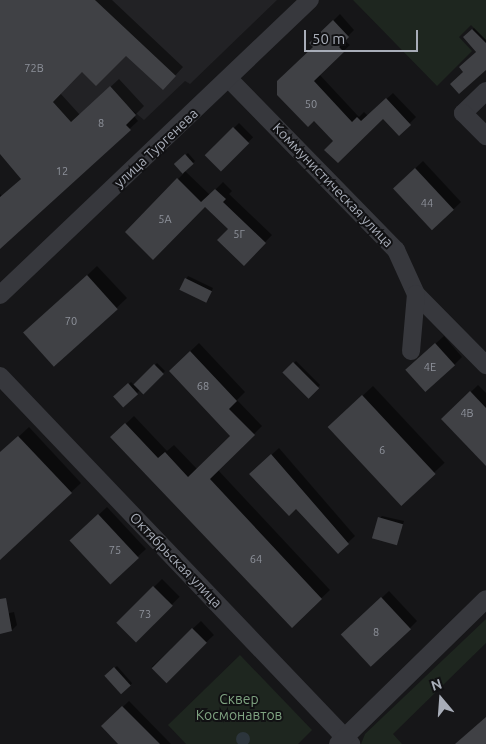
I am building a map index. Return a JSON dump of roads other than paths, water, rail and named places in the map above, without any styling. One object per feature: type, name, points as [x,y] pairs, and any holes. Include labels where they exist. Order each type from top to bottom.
[{"type":"street","name":"улица Тургенева","points":[[0,295],[310,0]]},
{"type":"street","name":"Коммунистическая улица","points":[[229,79],[396,250],[416,294],[486,364]]},
{"type":"street","points":[[486,91],[463,113],[486,136]]},
{"type":"street","points":[[411,350],[416,294]]},
{"type":"street","name":"Октябрьская улица","points":[[0,376],[345,742]]},
{"type":"street","points":[[345,742],[486,599]]},
{"type":"park label","name":"Сквер Космонавтов","points":[[239,708]]}]
